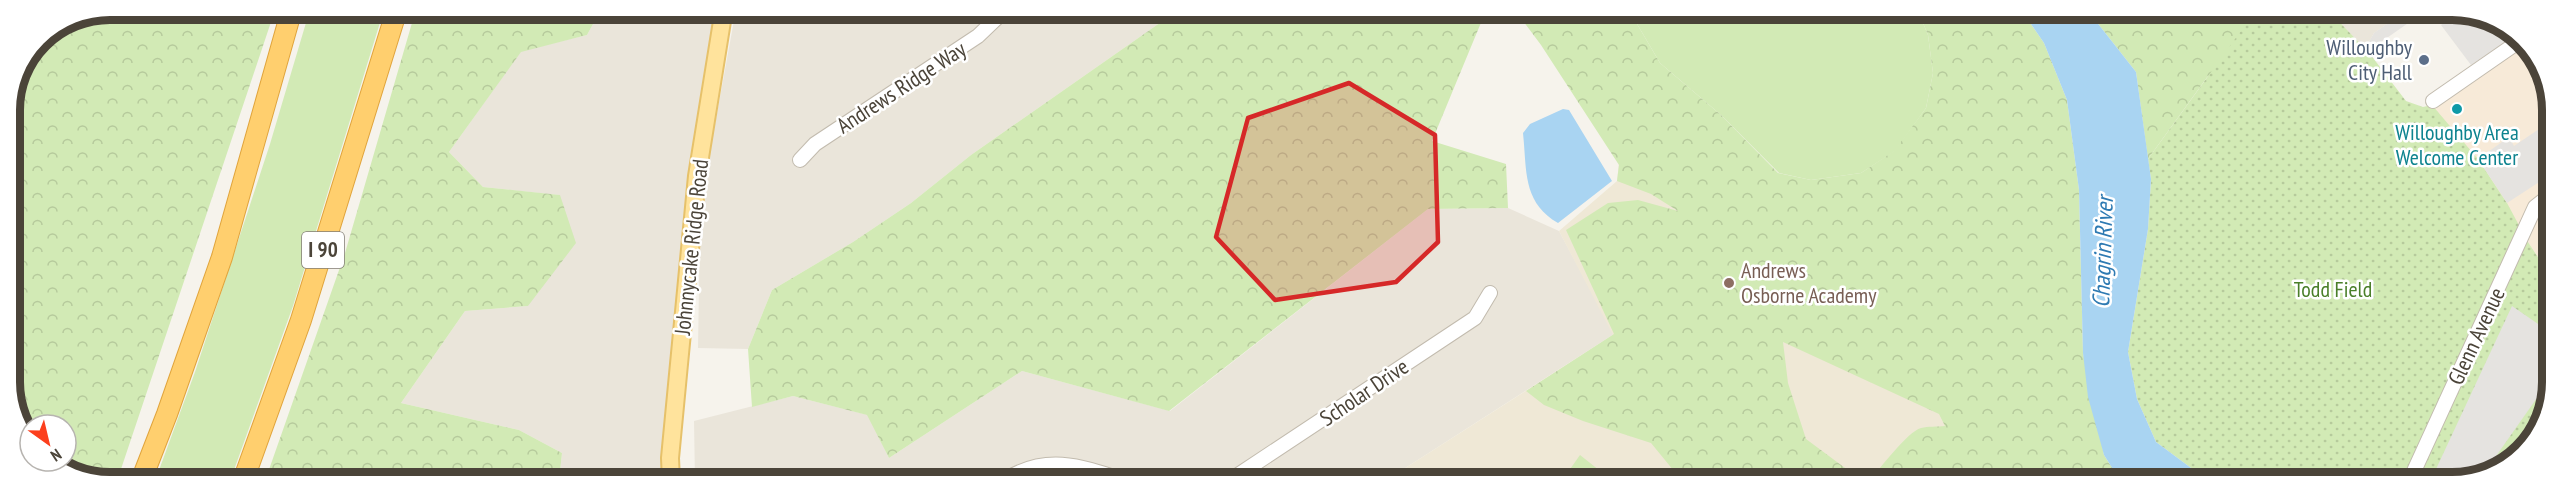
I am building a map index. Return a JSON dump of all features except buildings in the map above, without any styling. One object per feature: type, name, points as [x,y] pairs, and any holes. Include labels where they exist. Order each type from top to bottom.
[{"type":"highway","points":[[144,472],[222,257],[289,20]]},
{"type":"highway","name":"I 90","points":[[246,472],[301,320],[394,20]]},
{"type":"main road","name":"Johnnycake Ridge Road","points":[[671,472],[670,458],[697,176],[722,20]]},
{"type":"street","name":"Andrews Ridge Way","points":[[800,160],[815,144],[978,36],[995,20]]},
{"type":"street","points":[[2433,101],[2514,45]]},
{"type":"street","name":"Glenn Avenue","points":[[2414,472],[2535,207],[2542,201]]},
{"type":"street","name":"Scholar Drive","points":[[1244,472],[1475,318],[1490,293]]},
{"type":"street","points":[[1022,472],[1044,464],[1081,466],[1099,472]]},
{"type":"highlighted area","points":[[1349,83],[1435,135],[1438,242],[1396,282],[1275,300],[1216,237],[1248,118]]},
{"type":"shaded area","points":[[595,20],[719,20],[668,472],[560,472],[562,453],[519,430],[401,403],[465,311],[528,306],[559,195],[483,187],[449,152],[521,51],[587,35]]},
{"type":"shaded area","points":[[734,20],[1164,20],[971,155],[911,203],[853,242],[772,290],[748,349],[698,348],[700,227],[709,157]]},
{"type":"shaded area","points":[[2337,20],[2393,20],[2374,33],[2367,45],[2363,47]]},
{"type":"shaded area","points":[[2393,20],[2413,20],[2381,42],[2383,46],[2372,54],[2367,45],[2374,33]]},
{"type":"shaded area","points":[[2448,20],[2463,20],[2486,26],[2508,40],[2471,65],[2441,25]]},
{"type":"shaded area","points":[[2516,47],[2519,50],[2535,75],[2542,110],[2542,201],[2521,230],[2432,105]]},
{"type":"shaded area","points":[[2542,127],[2542,180],[2507,203],[2478,159],[2509,137],[2514,146]]},
{"type":"shaded area","name":"Andrews Osborne Academy","points":[[1621,144],[2063,472],[1399,472],[1613,335],[1559,231],[1617,181]]},
{"type":"shaded area","points":[[1508,208],[1559,231],[1614,334],[1399,472],[695,472],[694,421],[793,396],[868,415],[889,458],[1022,371],[1170,411],[1428,209]]},
{"type":"shaded area","points":[[2542,214],[2542,263],[2528,242],[2536,221]]},
{"type":"shaded area","points":[[2512,306],[2541,326],[2541,392],[2493,461],[2469,470],[2435,472]]},
{"type":"green space","points":[[272,20],[120,472],[98,471],[78,466],[78,413],[25,413],[21,399],[20,110],[21,92],[26,75],[46,46],[75,26],[92,21]]},
{"type":"green space","points":[[307,20],[381,20],[293,306],[233,472],[158,472],[195,372],[270,144]]},
{"type":"green space","points":[[413,20],[595,20],[587,35],[521,52],[449,152],[483,187],[560,195],[576,243],[528,306],[465,311],[401,403],[519,430],[562,453],[560,472],[268,472],[345,253]]},
{"type":"green space","points":[[1164,20],[1482,20],[1432,141],[1506,164],[1508,208],[1428,209],[1169,411],[1022,371],[889,458],[867,415],[793,396],[752,407],[748,349],[772,290],[853,242],[911,203],[971,155]]},
{"type":"green space","points":[[1522,20],[1635,20],[1660,63],[1721,115],[1778,173],[1811,180],[1861,173],[1894,151],[1926,108],[1933,73],[1928,35],[1922,20],[2028,20],[2044,43],[2067,100],[2079,190],[2083,353],[2104,455],[2115,472],[1876,472],[1901,443],[1915,431],[1924,427],[1945,426],[1939,414],[1783,342],[1788,383],[1806,439],[1851,472],[1675,472],[1651,443],[1583,421],[1544,405],[1526,391],[1614,334],[1566,230],[1608,203],[1638,200],[1678,211],[1651,194],[1617,181],[1619,165]]},
{"type":"green space","points":[[1635,20],[1922,20],[1928,35],[1933,73],[1926,108],[1895,151],[1861,173],[1811,180],[1779,173],[1721,115],[1660,63]]},
{"type":"green space","points":[[2095,20],[2310,20],[2208,76],[2148,159],[2136,72]]},
{"type":"green space","name":"Todd Field","points":[[2249,20],[2338,20],[2370,54],[2406,101],[2423,107],[2432,105],[2478,159],[2542,263],[2541,393],[2537,410],[2519,441],[2486,465],[2451,472],[2196,472],[2156,442],[2137,399],[2128,352],[2148,229],[2151,179],[2148,159]]},
{"type":"green space","points":[[1580,455],[1601,472],[1568,472]]},
{"type":"water","name":"Chagrin River","points":[[2028,20],[2095,20],[2136,72],[2151,179],[2148,229],[2128,352],[2137,399],[2156,442],[2196,472],[2115,472],[2104,455],[2088,397],[2083,353],[2079,190],[2067,100],[2044,43]]},
{"type":"water","points":[[1563,109],[1569,110],[1612,181],[1558,223],[1546,215],[1532,195],[1526,172],[1523,133],[1530,124]]},
{"type":"place","name":"Willoughby City Hall","points":[[2424,60]]},
{"type":"place","name":"Willoughby Area Welcome Center","points":[[2457,109]]},
{"type":"place","name":"Andrews Osborne Academy","points":[[1729,283]]}]
